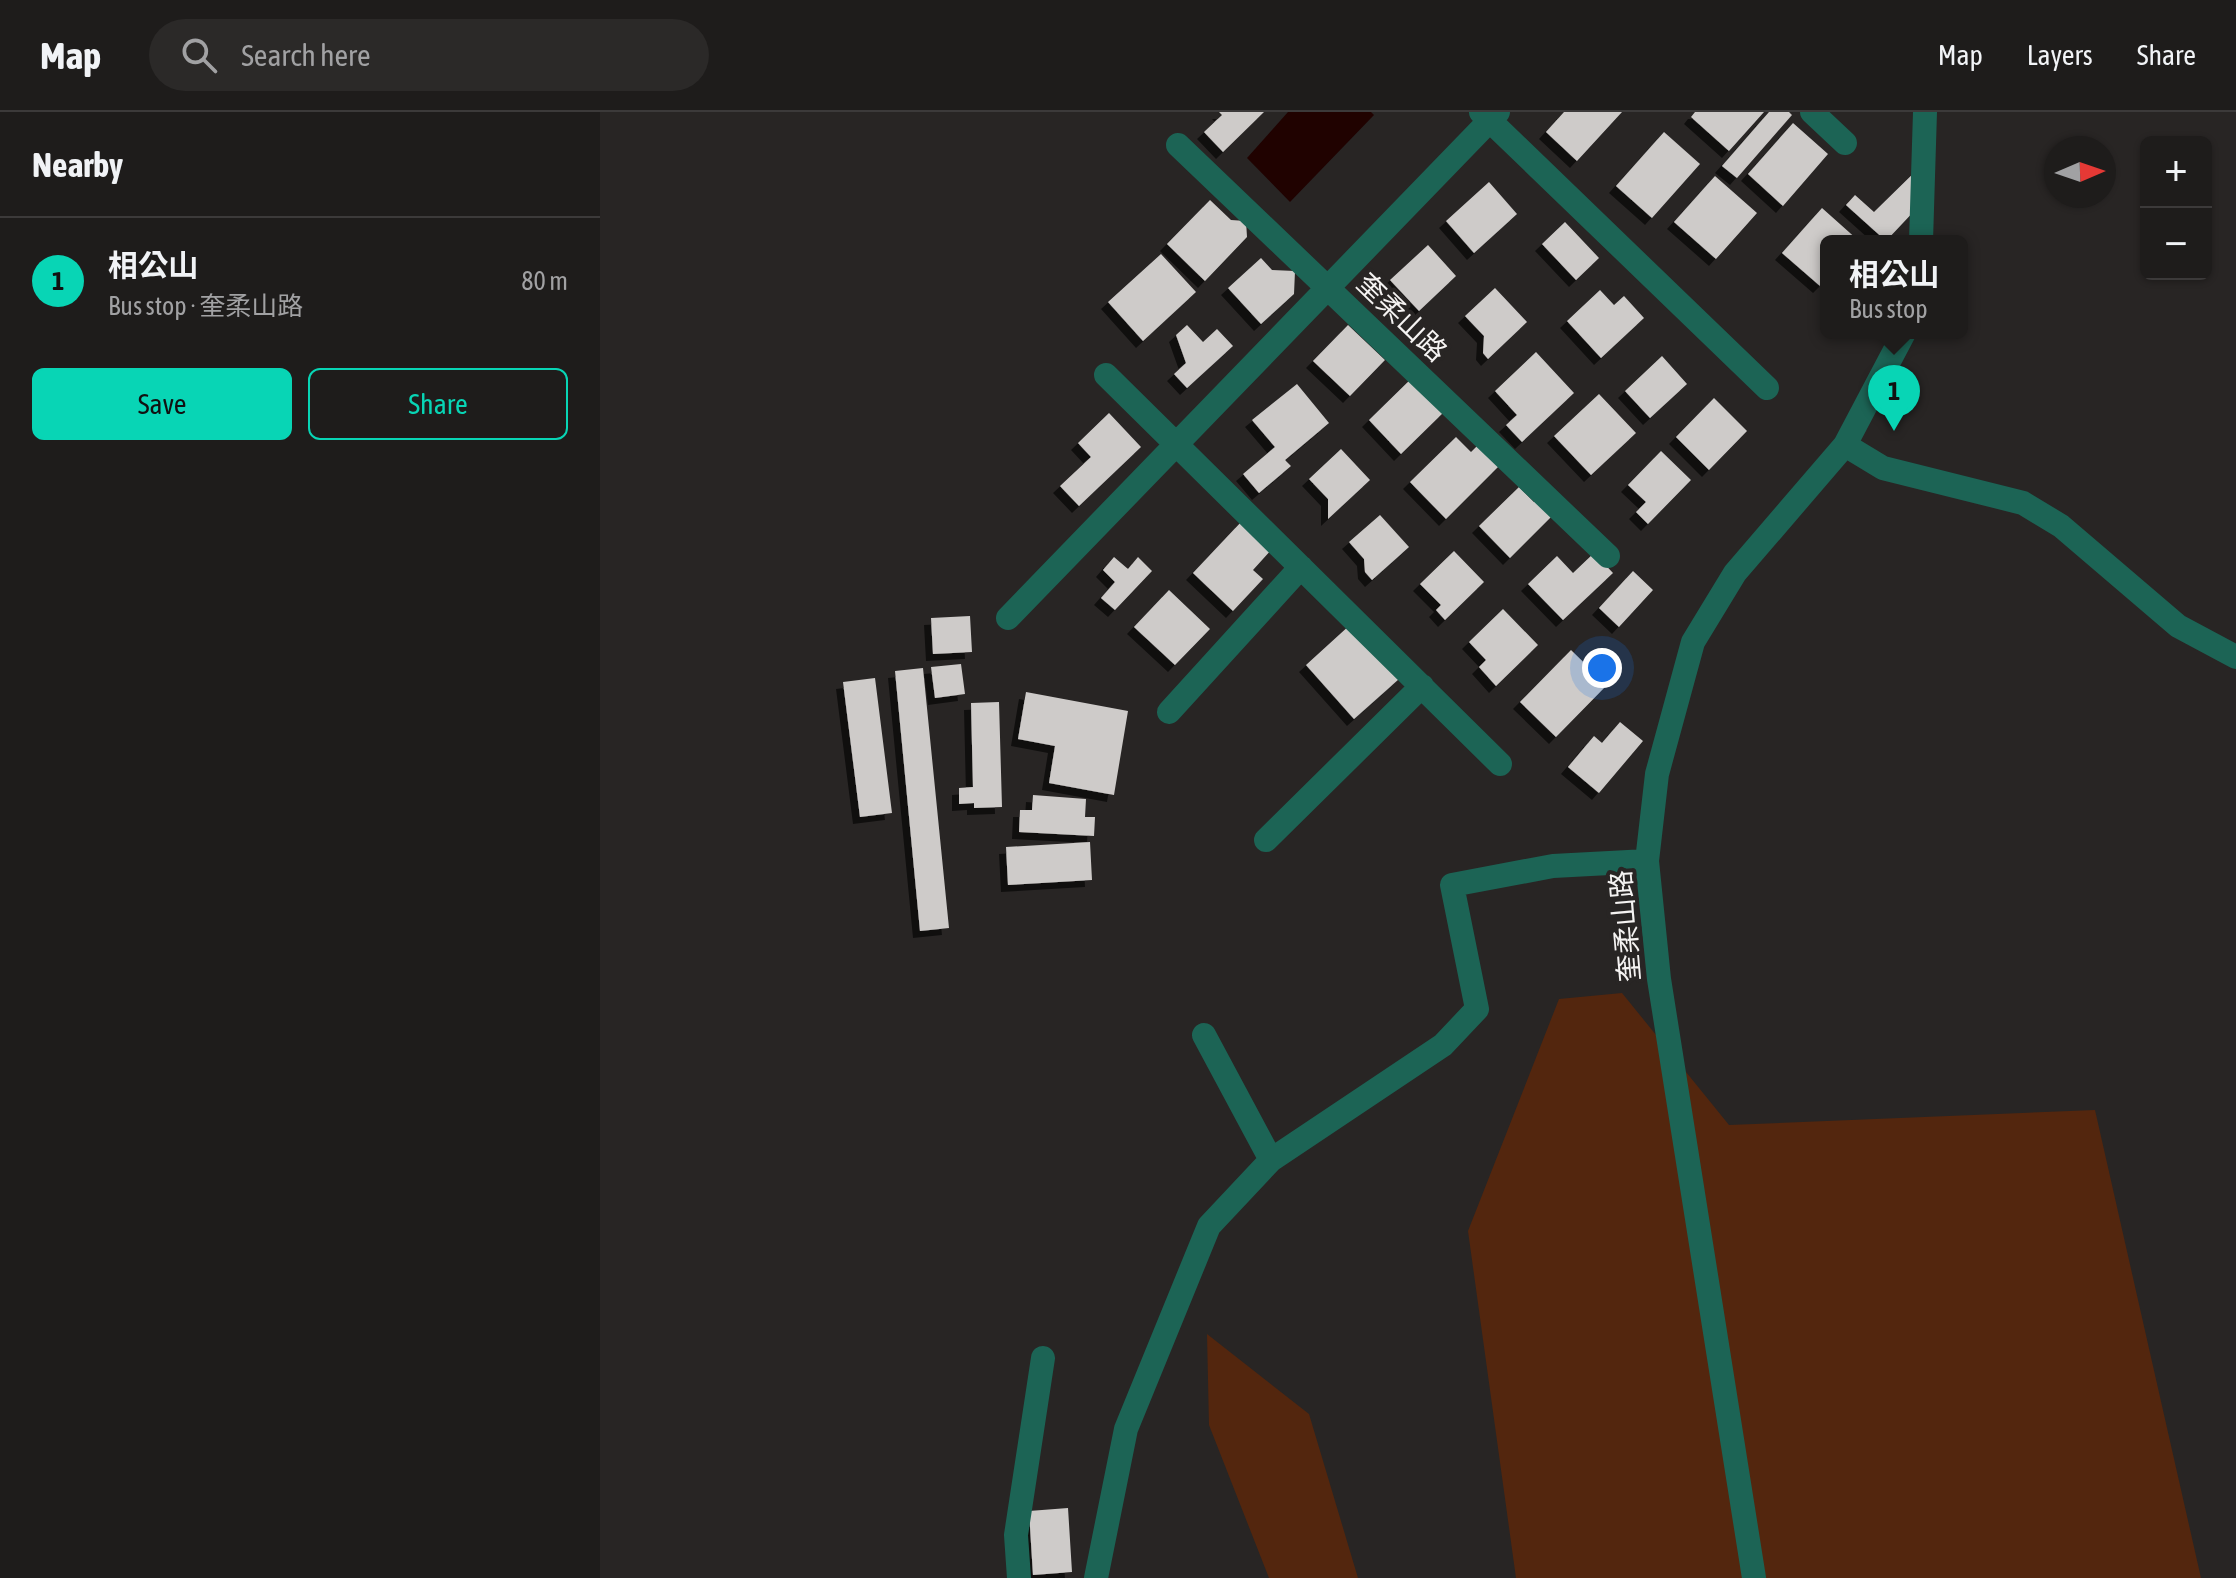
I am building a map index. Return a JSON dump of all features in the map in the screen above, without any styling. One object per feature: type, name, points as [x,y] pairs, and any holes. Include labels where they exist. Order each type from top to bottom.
[{"type":"street","points":[[1812,112],[1845,143]]},
{"type":"street","points":[[1921,235],[1925,112]]},
{"type":"street","name":"奎柔山路","points":[[1008,618],[1328,288],[1490,115],[1767,388]]},
{"type":"street","name":"奎柔山路","points":[[1178,145],[1608,556]]},
{"type":"street","name":"奎柔山路","points":[[1754,1578],[1659,979],[1647,861],[1657,774],[1693,642],[1735,573],[1845,445],[1901,339]]},
{"type":"street","points":[[1106,375],[1500,764]]},
{"type":"street","points":[[1845,445],[1883,468],[2023,503],[2061,526],[2178,626],[2236,657]]},
{"type":"street","points":[[1169,712],[1301,567]]},
{"type":"street","points":[[1266,840],[1422,686]]},
{"type":"street","points":[[1096,1578],[1126,1429],[1209,1226],[1271,1160],[1443,1045],[1477,1009],[1452,885],[1553,866],[1647,861]]},
{"type":"street","points":[[1204,1035],[1271,1160]]},
{"type":"street","points":[[1019,1578],[1016,1535],[1043,1358]]},
{"type":"shaded area","points":[[1288,112],[1371,112],[1374,115],[1290,202],[1247,158]]},
{"type":"shaded area","points":[[1622,993],[1729,1125],[2095,1110],[2201,1578],[1516,1578],[1468,1231],[1559,999]]},
{"type":"shaded area","points":[[1207,1334],[1309,1414],[1358,1578],[1269,1578],[1209,1425]]},
{"type":"building","points":[[1219,112],[1264,112],[1223,152],[1204,132],[1222,115]]},
{"type":"building","points":[[1564,112],[1622,112],[1577,161],[1546,132]]},
{"type":"building","points":[[1695,112],[1764,112],[1729,151],[1691,117]]},
{"type":"building","points":[[1769,112],[1789,112],[1792,115],[1737,178],[1722,166]]},
{"type":"building","points":[[1793,123],[1828,154],[1783,206],[1748,174]]},
{"type":"building","points":[[1664,132],[1700,164],[1652,218],[1616,186]]},
{"type":"building","points":[[1921,166],[1918,207],[1892,235],[1879,235],[1846,205],[1855,195],[1874,212]]},
{"type":"building","points":[[1715,176],[1757,213],[1716,259],[1674,222]]},
{"type":"building","points":[[1489,182],[1517,214],[1474,253],[1446,221]]},
{"type":"building","points":[[1210,200],[1231,220],[1246,221],[1247,237],[1205,281],[1167,244]]},
{"type":"building","points":[[1822,208],[1852,235],[1820,235],[1820,286],[1782,253]]},
{"type":"building","points":[[1565,222],[1599,258],[1576,280],[1542,244]]},
{"type":"building","points":[[1428,245],[1456,276],[1419,311],[1390,280]]},
{"type":"building","points":[[1161,254],[1196,292],[1143,341],[1108,302]]},
{"type":"building","points":[[1261,258],[1272,270],[1295,271],[1294,294],[1261,324],[1228,288]]},
{"type":"building","points":[[1495,288],[1527,322],[1488,359],[1483,353],[1484,336],[1465,316]]},
{"type":"building","points":[[1600,290],[1614,305],[1624,296],[1644,318],[1601,358],[1567,321]]},
{"type":"building","points":[[1187,325],[1203,342],[1217,329],[1233,346],[1187,388],[1174,374],[1186,363],[1176,335]]},
{"type":"building","points":[[1348,325],[1385,360],[1350,396],[1313,361]]},
{"type":"building","points":[[1536,352],[1574,393],[1522,442],[1506,425],[1517,415],[1495,391]]},
{"type":"building","points":[[1662,356],[1687,384],[1650,418],[1625,391]]},
{"type":"building","points":[[1414,376],[1446,410],[1401,454],[1369,420]]},
{"type":"building","points":[[1297,384],[1329,423],[1285,460],[1291,466],[1259,493],[1243,474],[1275,447],[1252,420]]},
{"type":"building","points":[[1599,394],[1636,433],[1591,475],[1554,436]]},
{"type":"building","points":[[1714,398],[1747,431],[1709,470],[1676,437]]},
{"type":"building","points":[[1109,413],[1141,447],[1079,506],[1060,486],[1091,457],[1078,443]]},
{"type":"building","points":[[1456,437],[1471,452],[1478,445],[1499,466],[1446,519],[1410,482]]},
{"type":"building","points":[[1341,449],[1370,480],[1328,519],[1328,499],[1309,479]]},
{"type":"building","points":[[1661,451],[1691,480],[1648,524],[1636,512],[1646,502],[1628,485]]},
{"type":"building","points":[[1519,487],[1534,502],[1538,498],[1557,511],[1510,558],[1479,526]]},
{"type":"building","points":[[1380,515],[1409,547],[1372,580],[1365,572],[1364,559],[1349,542]]},
{"type":"building","points":[[1242,521],[1272,549],[1253,570],[1263,579],[1233,611],[1193,573]]},
{"type":"building","points":[[1454,551],[1484,582],[1445,620],[1436,610],[1441,605],[1420,584]]},
{"type":"building","points":[[1594,553],[1613,573],[1563,620],[1528,584],[1557,556],[1573,573]]},
{"type":"building","points":[[1114,557],[1128,569],[1138,557],[1152,571],[1115,610],[1101,598],[1115,582],[1103,570]]},
{"type":"building","points":[[1633,571],[1653,590],[1619,627],[1599,608]]},
{"type":"building","points":[[1169,590],[1210,629],[1175,665],[1134,627]]},
{"type":"building","points":[[1503,609],[1538,645],[1496,686],[1479,667],[1486,660],[1469,642]]},
{"type":"building","points":[[970,616],[972,652],[933,654],[931,618]]},
{"type":"building","points":[[1351,624],[1399,679],[1354,719],[1306,665]]},
{"type":"building","points":[[1571,650],[1607,685],[1556,737],[1520,702]]},
{"type":"building","points":[[961,664],[965,694],[935,698],[931,667]]},
{"type":"building","points":[[923,668],[949,928],[920,931],[895,671]]},
{"type":"building","points":[[875,678],[892,813],[860,817],[843,682]]},
{"type":"building","points":[[1026,692],[1128,711],[1114,795],[1049,783],[1055,746],[1018,739]]},
{"type":"building","points":[[999,702],[1002,807],[974,808],[974,803],[959,804],[959,788],[973,787],[971,703]]},
{"type":"building","points":[[1620,722],[1643,741],[1599,793],[1568,767],[1594,736],[1602,743]]},
{"type":"building","points":[[1033,795],[1086,799],[1085,817],[1095,817],[1094,836],[1019,832],[1020,810],[1032,810]]},
{"type":"building","points":[[1090,842],[1092,880],[1008,885],[1006,847]]},
{"type":"building","points":[[1068,1508],[1072,1572],[1033,1575],[1029,1511]]},
{"type":"place","name":"相公山","points":[[1894,431]]}]
